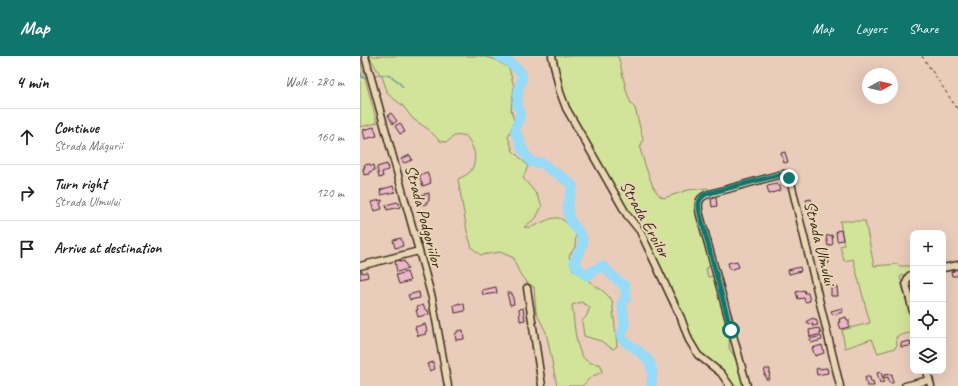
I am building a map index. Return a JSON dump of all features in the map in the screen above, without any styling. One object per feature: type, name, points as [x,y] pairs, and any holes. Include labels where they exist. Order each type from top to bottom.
[{"type":"street","name":"Strada Podgoriilor","points":[[365,56],[432,298],[448,386]]},
{"type":"street","name":"Strada Eroilor","points":[[552,56],[560,92],[566,108],[628,214],[640,231],[698,355],[721,373],[730,386]]},
{"type":"street","name":"Strada Ulmului","points":[[747,386],[698,206],[699,200],[706,194],[782,174],[787,174],[791,183],[840,386]]},
{"type":"street","points":[[360,266],[419,251]]},
{"type":"street","points":[[946,267],[958,265]]},
{"type":"street","points":[[910,276],[906,283],[910,300]]},
{"type":"street","points":[[527,288],[542,386]]},
{"type":"street","points":[[905,386],[930,383]]},
{"type":"path","points":[[922,56],[958,110]]},
{"type":"green space","points":[[369,56],[481,56],[494,59],[509,68],[514,87],[511,109],[514,121],[508,137],[513,151],[528,166],[523,178],[537,195],[542,206],[536,218],[524,227],[534,226],[554,218],[565,221],[576,234],[575,247],[569,256],[573,270],[603,291],[612,300],[617,346],[613,349],[601,341],[584,336],[582,321],[586,317],[590,307],[581,302],[572,305],[576,336],[580,351],[588,362],[601,365],[602,372],[591,377],[582,386],[557,386],[546,332],[536,312],[534,287],[521,275],[514,258],[500,252],[481,255],[472,248],[467,231],[458,179],[470,172],[473,167],[475,158],[471,143],[465,135],[454,136],[447,142],[440,141],[428,129],[413,119],[403,106],[388,94],[383,79]]},
{"type":"green space","points":[[555,56],[618,56],[629,99],[635,108],[643,139],[640,149],[653,187],[660,196],[664,198],[688,190],[708,188],[708,192],[698,197],[711,261],[710,265],[706,269],[708,277],[714,276],[730,322],[729,348],[743,374],[746,386],[732,386],[703,357],[694,345],[682,314],[564,97]]},
{"type":"green space","points":[[360,59],[377,123],[360,127]]},
{"type":"green space","points":[[840,221],[865,221],[874,266],[898,264],[899,266],[910,266],[910,273],[900,277],[910,314],[910,333],[897,336],[897,345],[895,348],[878,353],[872,339],[845,348],[842,330],[870,323],[853,259],[844,261],[840,246],[844,245]]},
{"type":"building","points":[[391,113],[397,121],[393,124],[388,115]]},
{"type":"building","points":[[400,123],[405,132],[400,134],[395,126]]},
{"type":"building","points":[[374,127],[377,136],[365,139],[363,130]]},
{"type":"building","points":[[785,152],[788,162],[784,163],[781,153]]},
{"type":"building","points":[[410,155],[412,160],[404,163],[401,159]]},
{"type":"building","points":[[370,164],[371,166],[374,165],[375,170],[369,172],[370,174],[364,175],[364,165]]},
{"type":"building","points":[[387,164],[388,170],[382,172],[383,177],[379,178],[377,167]]},
{"type":"building","points":[[427,172],[431,183],[423,186],[420,175]]},
{"type":"building","points":[[777,184],[780,186],[781,190],[769,194],[767,186]]},
{"type":"building","points":[[393,186],[395,192],[381,195],[380,190]]},
{"type":"building","points":[[429,193],[429,201],[426,202],[427,204],[418,204],[416,196]]},
{"type":"building","points":[[716,198],[717,206],[712,207],[711,199]]},
{"type":"building","points":[[811,199],[813,209],[809,210],[806,200]]},
{"type":"building","points":[[382,200],[380,203],[382,209],[374,211],[371,202]]},
{"type":"building","points":[[397,202],[399,203],[400,207],[387,210],[386,205]]},
{"type":"building","points":[[841,230],[843,240],[837,241],[836,231]]},
{"type":"building","points":[[832,235],[833,244],[828,246],[826,236]]},
{"type":"building","points":[[401,238],[403,246],[395,248],[393,240]]},
{"type":"building","points":[[827,252],[829,263],[823,264],[821,253]]},
{"type":"building","points":[[401,260],[401,262],[404,261],[408,269],[397,272],[395,261]]},
{"type":"building","points":[[737,261],[739,267],[730,270],[728,263]]},
{"type":"building","points":[[800,267],[801,271],[789,274],[788,270]]},
{"type":"building","points":[[958,268],[958,276],[952,276],[951,272]]},
{"type":"building","points":[[360,271],[362,271],[362,273],[367,272],[368,277],[360,279]]},
{"type":"building","points":[[407,272],[410,281],[399,284],[396,275]]},
{"type":"building","points":[[496,287],[497,293],[483,295],[482,290]]},
{"type":"building","points":[[837,287],[838,296],[831,296],[831,288]]},
{"type":"building","points":[[804,290],[805,293],[808,293],[810,301],[805,302],[804,298],[798,299],[796,292]]},
{"type":"building","points":[[419,292],[420,298],[410,300],[408,295]]},
{"type":"building","points":[[507,293],[512,293],[514,304],[510,305]]},
{"type":"building","points":[[460,303],[464,304],[465,311],[455,313],[454,305]]},
{"type":"building","points":[[423,305],[426,311],[428,310],[429,314],[418,317],[416,310],[418,310],[417,307]]},
{"type":"building","points":[[523,308],[525,320],[520,321],[519,309]]},
{"type":"building","points":[[842,308],[843,312],[833,315],[831,311]]},
{"type":"building","points":[[846,317],[847,320],[849,320],[849,327],[841,329],[838,322],[840,322],[839,319]]},
{"type":"building","points":[[813,318],[816,319],[818,325],[813,326],[812,323],[808,324],[807,321]]},
{"type":"building","points":[[425,324],[427,331],[425,332],[426,334],[418,336],[415,327]]},
{"type":"building","points":[[819,328],[821,334],[810,337],[809,330]]},
{"type":"building","points":[[463,330],[464,339],[456,340],[455,334],[457,331]]},
{"type":"building","points":[[821,336],[822,340],[811,343],[810,339]]},
{"type":"building","points":[[910,341],[910,346],[901,347],[901,343]]},
{"type":"building","points":[[822,345],[824,353],[815,356],[812,348]]},
{"type":"building","points":[[433,362],[435,369],[430,371],[427,364]]},
{"type":"building","points":[[827,368],[828,373],[817,375],[816,369]]},
{"type":"building","points":[[765,369],[770,369],[769,379],[766,379],[766,375],[764,375]]},
{"type":"building","points":[[881,372],[884,382],[880,383],[877,373]]},
{"type":"building","points":[[892,374],[893,383],[889,383],[888,377],[884,378],[884,375]]},
{"type":"building","points":[[865,377],[870,377],[874,386],[867,386]]},
{"type":"waterway","points":[[499,56],[520,71],[522,75],[517,105],[521,112],[515,132],[520,140],[521,147],[531,162],[542,163],[573,186],[568,213],[570,220],[580,233],[583,241],[574,261],[577,267],[587,276],[594,270],[603,266],[625,286],[626,298],[622,303],[625,327],[621,335],[622,339],[649,361],[652,374],[651,386]]},
{"type":"waterway","points":[[360,70],[362,77],[368,77]]},
{"type":"waterway","points":[[372,76],[386,75],[393,77],[403,87]]},
{"type":"route","points":[[731,330],[698,203],[700,198],[706,194],[782,174],[787,174],[789,178]]}]
